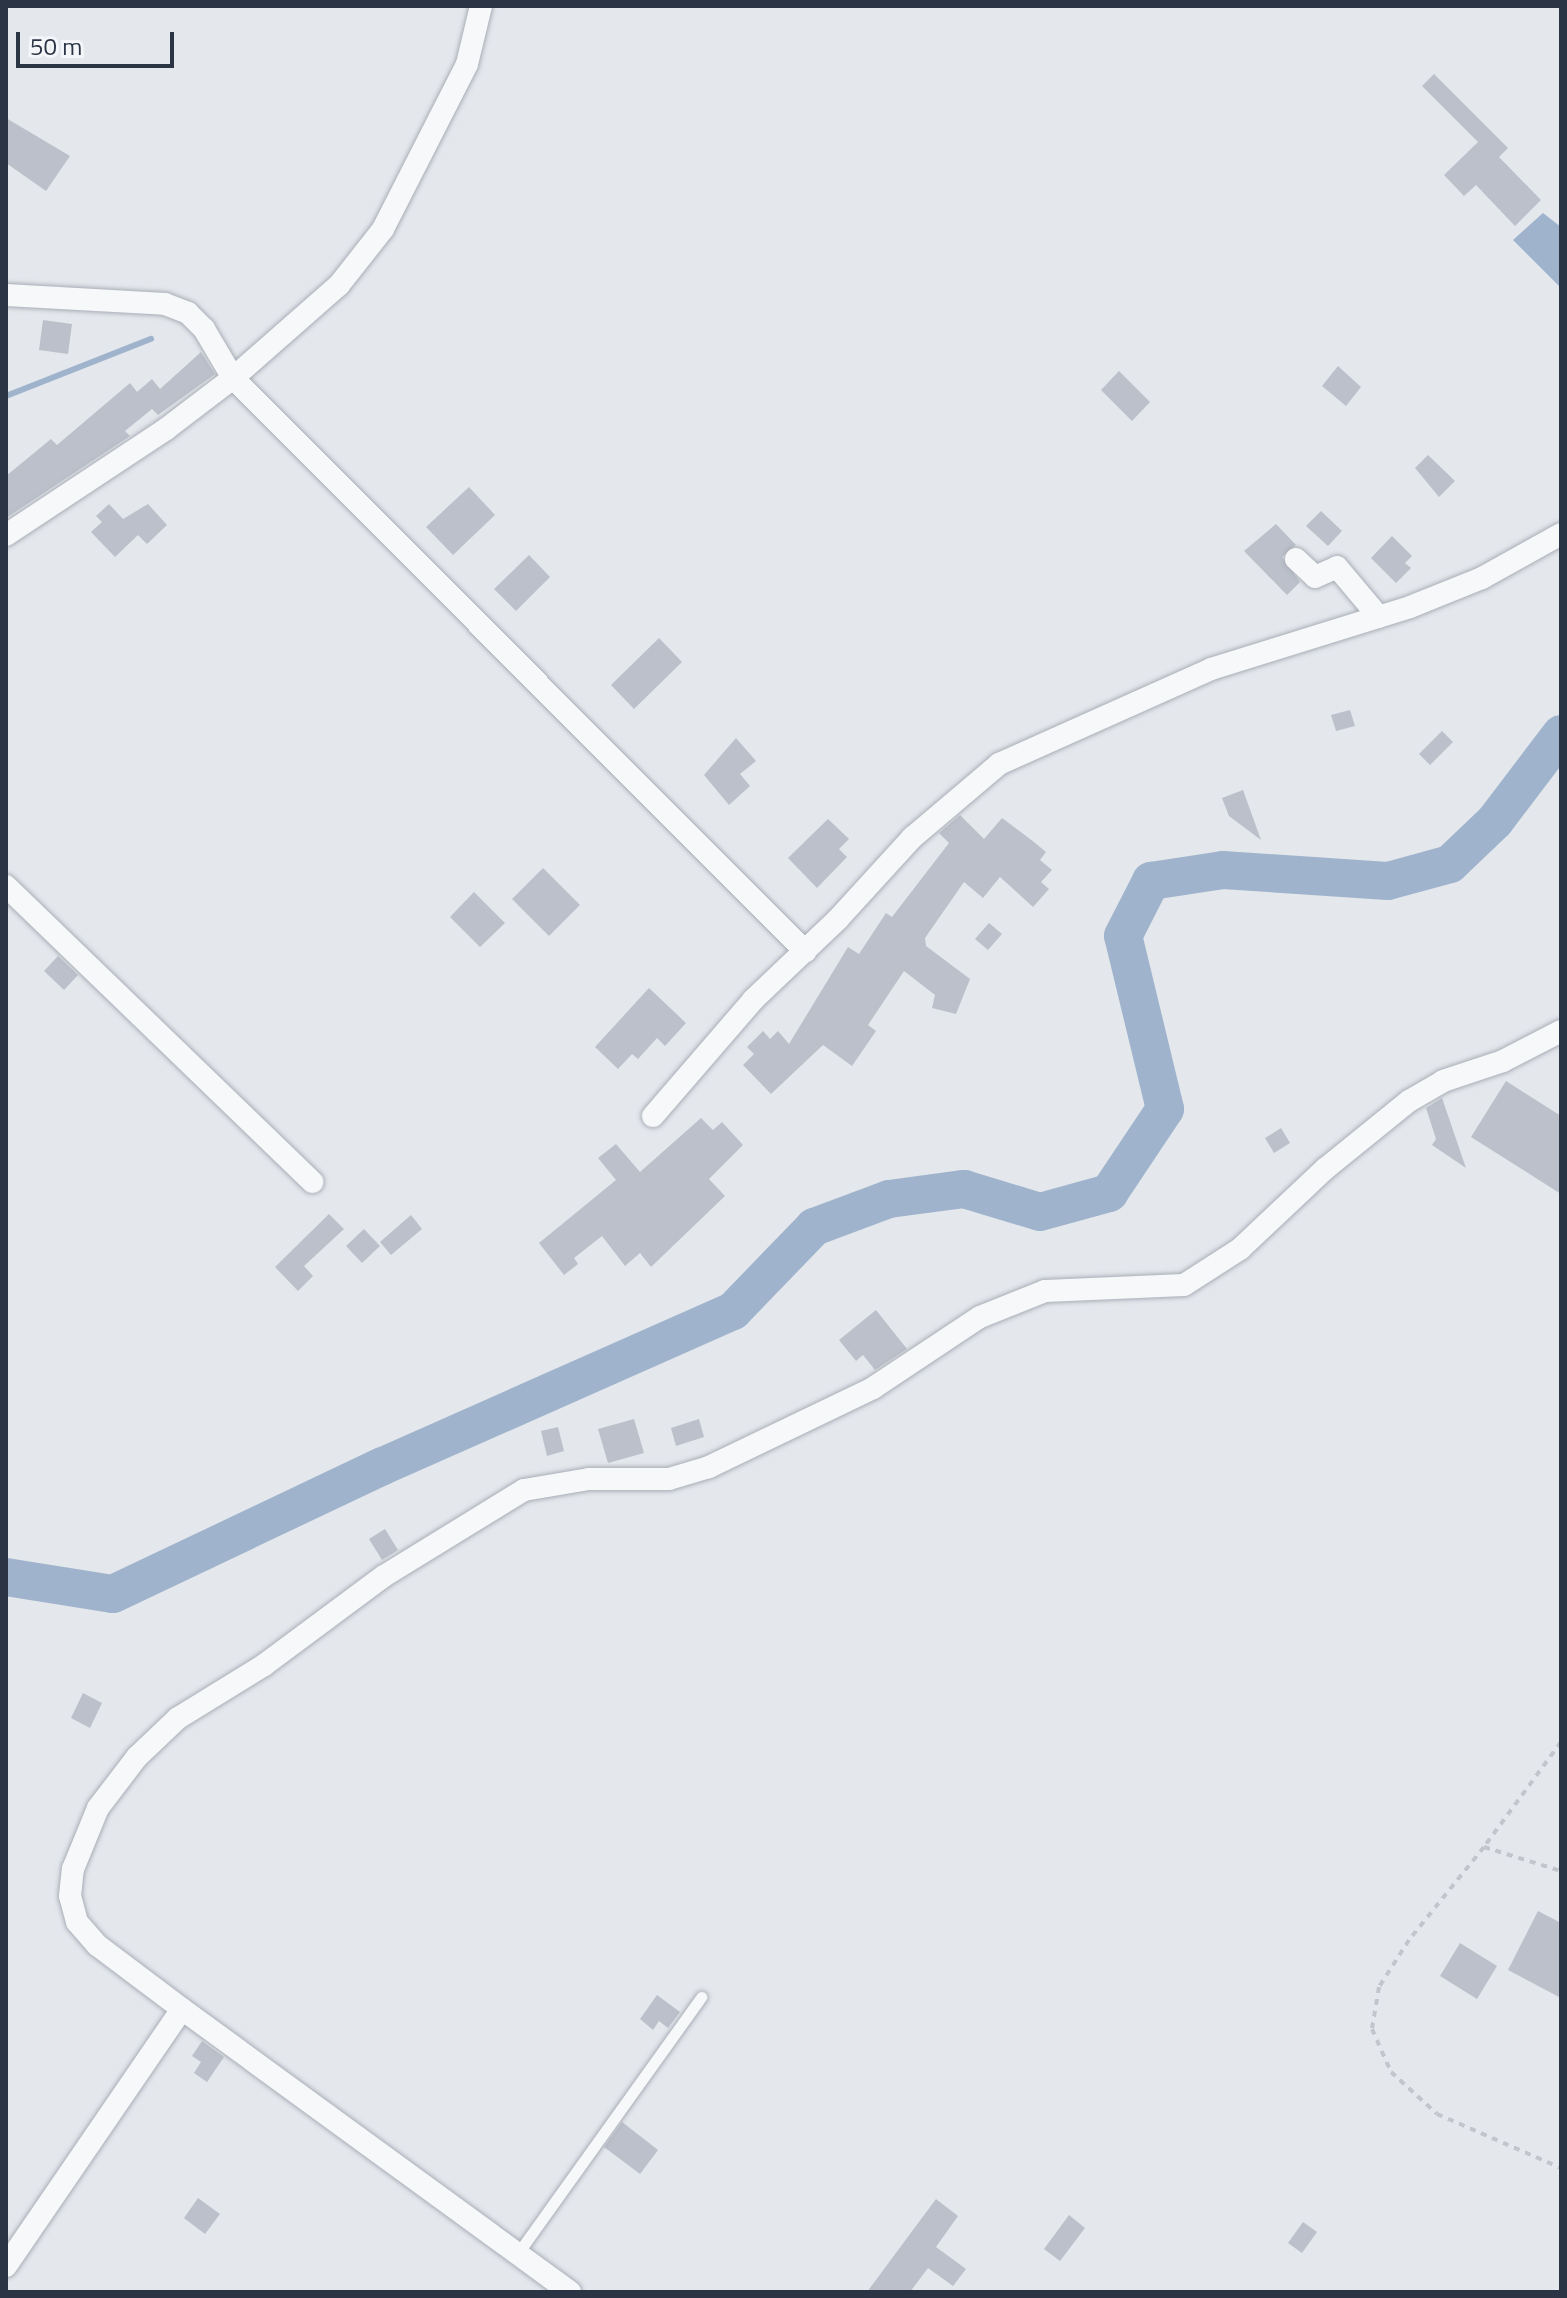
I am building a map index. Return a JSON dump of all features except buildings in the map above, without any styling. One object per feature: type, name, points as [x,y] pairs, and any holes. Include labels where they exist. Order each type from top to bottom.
[{"type":"street","points":[[6,535],[75,493],[233,378],[339,285],[383,229],[467,64],[481,6]]},
{"type":"street","points":[[6,295],[165,304],[188,313],[204,329],[233,378],[805,951]]},
{"type":"street","points":[[653,1116],[753,1000],[805,951],[913,837],[999,764],[1041,741],[1211,669],[1379,617],[1482,578],[1561,534]]},
{"type":"street","points":[[1296,559],[1315,577],[1337,567],[1379,617]]},
{"type":"street","points":[[6,886],[312,1182]]},
{"type":"street","points":[[570,2292],[182,2009],[97,1945],[77,1922],[70,1896],[73,1869],[98,1808],[137,1757],[178,1718],[264,1665],[384,1576],[524,1490],[589,1479],[669,1479],[709,1467],[873,1388],[980,1317],[1045,1291],[1184,1285],[1240,1249],[1325,1169],[1409,1101],[1443,1081],[1503,1061],[1561,1031]]},
{"type":"street","points":[[6,2266],[182,2009]]},
{"type":"lane","points":[[518,2253],[701,1997]]},
{"type":"path","points":[[1561,1742],[1484,1847],[1409,1940],[1379,1987],[1372,2029],[1391,2072],[1437,2114],[1561,2168]]},
{"type":"path","points":[[1484,1847],[1561,1871]]},
{"type":"water","points":[[1543,213],[1561,227],[1561,288],[1513,240]]},
{"type":"waterway","points":[[6,396],[151,339]]},
{"type":"waterway","points":[[6,1577],[113,1594],[383,1466],[733,1311],[814,1227],[889,1199],[964,1189],[1040,1212],[1109,1193],[1165,1109],[1123,936],[1151,881],[1223,870],[1388,881],[1450,864],[1495,821],[1561,734]]}]
